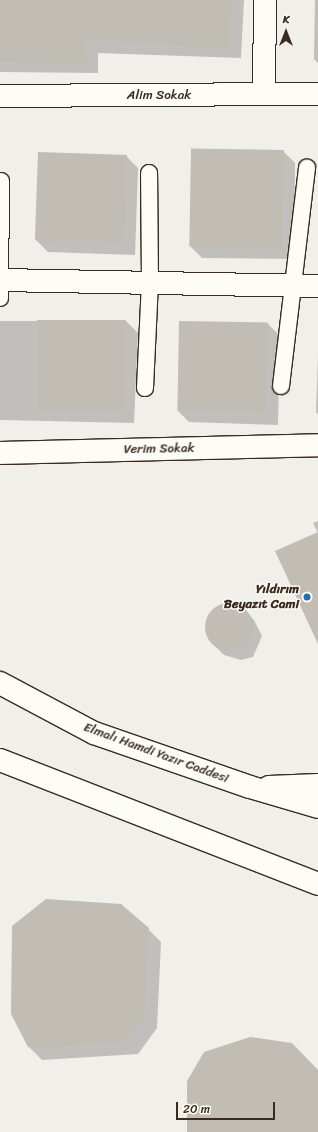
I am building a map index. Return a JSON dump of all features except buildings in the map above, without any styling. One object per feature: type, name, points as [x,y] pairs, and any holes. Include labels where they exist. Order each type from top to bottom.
[{"type":"street","points":[[264,94],[266,0]]},
{"type":"street","name":"Alim Sokak","points":[[0,96],[318,94]]},
{"type":"street","points":[[0,280],[318,286]]},
{"type":"street","name":"Verim Sokak","points":[[0,453],[318,446]]},
{"type":"street","name":"Elmalı Hamdi Yazır Caddesi","points":[[0,683],[94,733],[250,787],[318,807]]},
{"type":"street","points":[[0,760],[316,886]]},
{"type":"street","points":[[250,787],[318,785]]},
{"type":"lane","points":[[280,386],[307,168]]},
{"type":"lane","points":[[145,388],[150,282],[149,173]]},
{"type":"lane","points":[[0,298],[1,181]]},
{"type":"place","name":"Yıldırım Beyazıt Cami","points":[[307,597]]}]
